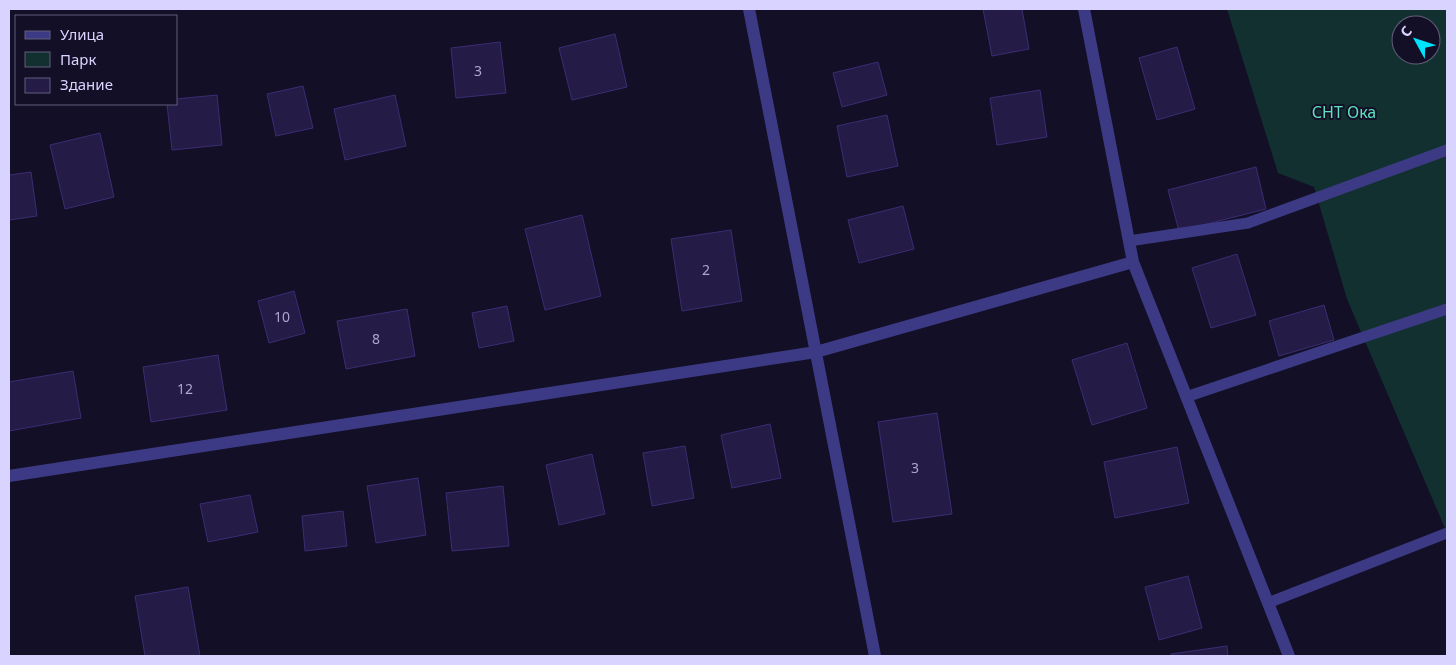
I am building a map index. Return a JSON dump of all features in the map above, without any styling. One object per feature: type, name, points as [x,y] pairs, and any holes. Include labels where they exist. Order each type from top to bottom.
[{"type":"street","points":[[749,9],[875,656]]},
{"type":"street","points":[[1084,9],[1133,262],[1289,656]]},
{"type":"street","points":[[9,476],[816,352],[1133,262]]},
{"type":"lane","points":[[1129,241],[1248,223],[1447,150]]},
{"type":"lane","points":[[1186,397],[1447,309]]},
{"type":"lane","points":[[1268,604],[1447,533]]},
{"type":"green space","name":"СНТ Ока","points":[[1227,9],[1447,9],[1447,533],[1347,299],[1314,187],[1278,173]]},
{"type":"building","points":[[983,9],[1022,9],[1029,49],[992,56]]},
{"type":"building","points":[[615,34],[627,87],[572,100],[559,48]]},
{"type":"building","points":[[500,42],[506,93],[456,98],[451,48]]},
{"type":"building","points":[[1177,47],[1195,109],[1157,120],[1139,58]]},
{"type":"building","points":[[878,62],[887,95],[842,107],[833,73]]},
{"type":"building","points":[[303,86],[313,128],[276,136],[267,94]]},
{"type":"building","points":[[1040,90],[1047,137],[997,145],[990,98]]},
{"type":"building","points":[[217,95],[222,145],[172,150],[167,105],[178,105],[178,99]]},
{"type":"building","points":[[395,95],[406,146],[345,160],[334,109]]},
{"type":"building","points":[[887,115],[898,166],[847,177],[837,126]]},
{"type":"building","points":[[100,133],[114,197],[65,209],[50,145]]},
{"type":"building","points":[[1256,167],[1266,209],[1179,231],[1168,190]]},
{"type":"building","points":[[31,172],[37,216],[9,220],[9,175]]},
{"type":"building","points":[[903,206],[914,249],[859,263],[848,220]]},
{"type":"building","points":[[582,215],[601,296],[545,310],[525,229]]},
{"type":"building","points":[[731,230],[742,301],[682,311],[671,239]]},
{"type":"building","points":[[1237,254],[1256,315],[1211,328],[1192,268]]},
{"type":"building","points":[[294,291],[305,333],[269,343],[258,301]]},
{"type":"building","points":[[1324,305],[1334,340],[1279,356],[1269,321]]},
{"type":"building","points":[[507,306],[514,341],[479,348],[472,313]]},
{"type":"building","points":[[407,309],[415,356],[346,369],[337,321]]},
{"type":"building","points":[[1127,343],[1147,408],[1092,425],[1072,360]]},
{"type":"building","points":[[218,355],[227,410],[151,422],[143,367]]},
{"type":"building","points":[[73,371],[81,418],[9,431],[9,382]]},
{"type":"building","points":[[937,413],[952,514],[893,522],[878,422]]},
{"type":"building","points":[[770,424],[781,478],[732,488],[721,435]]},
{"type":"building","points":[[685,446],[694,498],[652,506],[643,453]]},
{"type":"building","points":[[1177,447],[1189,503],[1115,518],[1104,462]]},
{"type":"building","points":[[592,454],[605,514],[559,525],[546,465]]},
{"type":"building","points":[[418,478],[426,535],[376,543],[367,486]]},
{"type":"building","points":[[503,486],[509,546],[452,551],[446,493]]},
{"type":"building","points":[[250,495],[258,532],[208,542],[200,504]]},
{"type":"building","points":[[343,511],[347,546],[305,551],[302,516]]},
{"type":"building","points":[[1188,576],[1202,628],[1159,640],[1145,587]]},
{"type":"building","points":[[188,587],[200,656],[145,656],[135,596]]},
{"type":"building","points":[[1227,646],[1228,656],[1171,656],[1171,654]]}]
